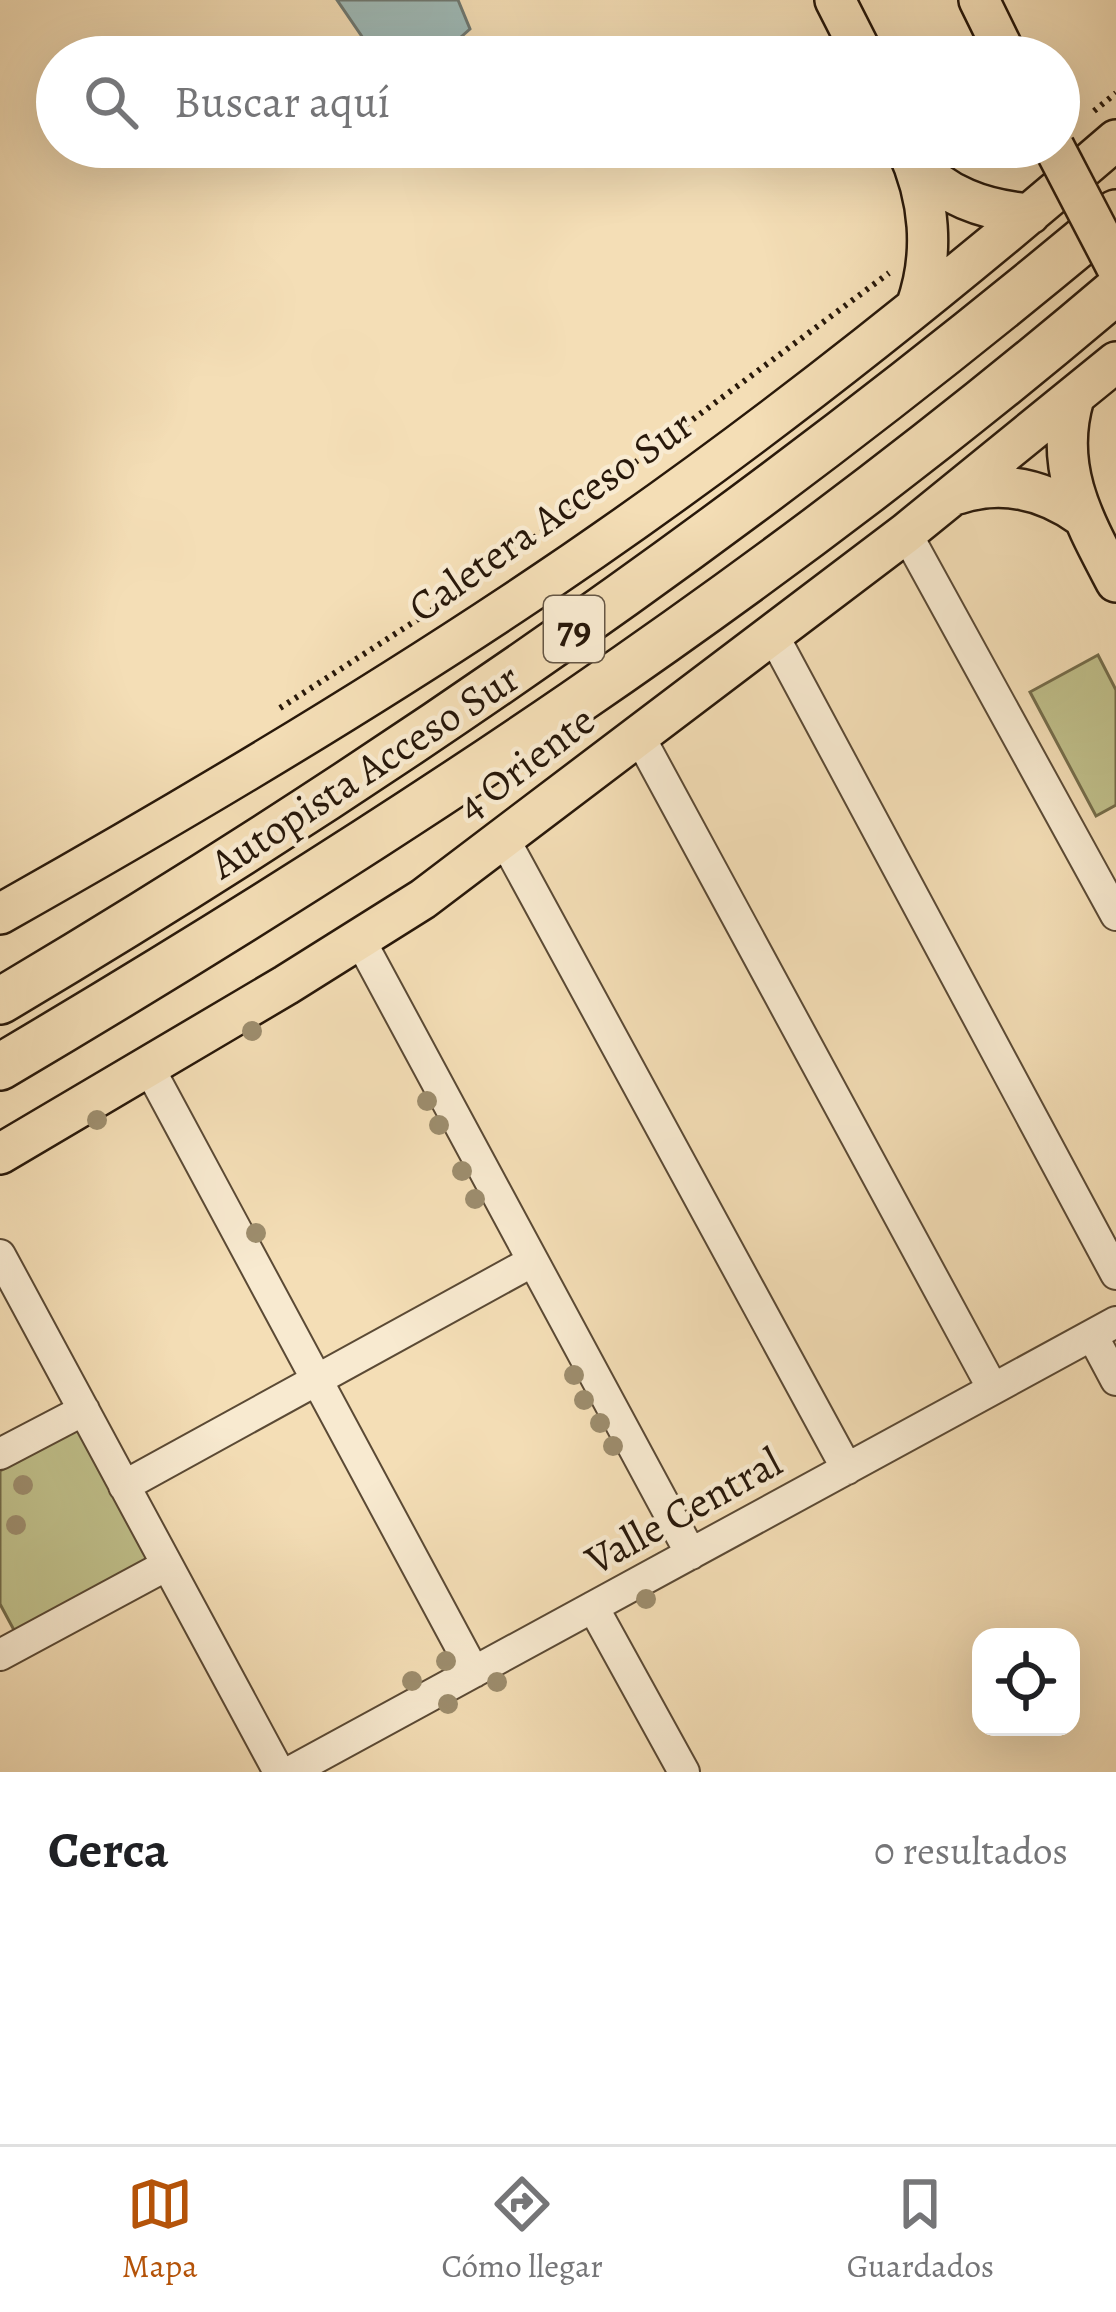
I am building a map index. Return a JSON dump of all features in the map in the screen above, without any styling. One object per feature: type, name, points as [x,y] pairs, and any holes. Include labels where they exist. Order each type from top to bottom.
[{"type":"highway","name":"Autopista Acceso Sur","points":[[0,1001],[382,760],[637,585],[996,314],[1116,213]]},
{"type":"highway","name":"Autopista Acceso Sur","points":[[0,1067],[275,901],[538,729],[759,572],[1116,291]]},
{"type":"main road","points":[[835,0],[853,36]]},
{"type":"main road","points":[[979,0],[997,36]]},
{"type":"main road","name":"Caletera Acceso Sur","points":[[0,914],[195,803],[512,604],[716,460],[916,307],[1116,140]]},
{"type":"main road","points":[[914,168],[929,246],[916,307]]},
{"type":"main road","points":[[922,168],[935,183],[966,200],[1030,214]]},
{"type":"main road","points":[[1065,168],[1116,266]]},
{"type":"main road","points":[[1116,362],[1074,398],[1065,452],[1067,475],[1083,518],[1116,582]]},
{"type":"main road","name":"4 Oriente","points":[[0,1154],[360,940],[504,839],[906,533],[1074,398]]},
{"type":"main road","points":[[953,496],[988,487],[1018,488],[1046,495],[1083,518]]},
{"type":"street","points":[[906,533],[1116,915]]},
{"type":"street","points":[[773,635],[1116,1274]]},
{"type":"street","points":[[639,736],[993,1389]]},
{"type":"street","points":[[504,839],[847,1469]]},
{"type":"street","points":[[360,940],[691,1554]]},
{"type":"street","points":[[148,1066],[474,1672]]},
{"type":"street","points":[[0,1255],[279,1772]]},
{"type":"street","points":[[124,1486],[532,1261]]},
{"type":"street","points":[[1104,1329],[1116,1380]]},
{"type":"street","name":"Valle Central","points":[[290,1772],[1104,1329]]},
{"type":"street","points":[[0,1454],[84,1410]]},
{"type":"street","points":[[4,1643],[167,1564]]},
{"type":"street","points":[[593,1607],[684,1772]]},
{"type":"path","points":[[266,717],[468,587],[929,246]]},
{"type":"green space","points":[[1098,655],[1116,690],[1116,805],[1096,816],[1030,692]]},
{"type":"green space","points":[[77,1428],[149,1558],[15,1632],[0,1604],[0,1471]]},
{"type":"water","points":[[337,0],[458,0],[470,29],[462,36],[362,36]]}]
